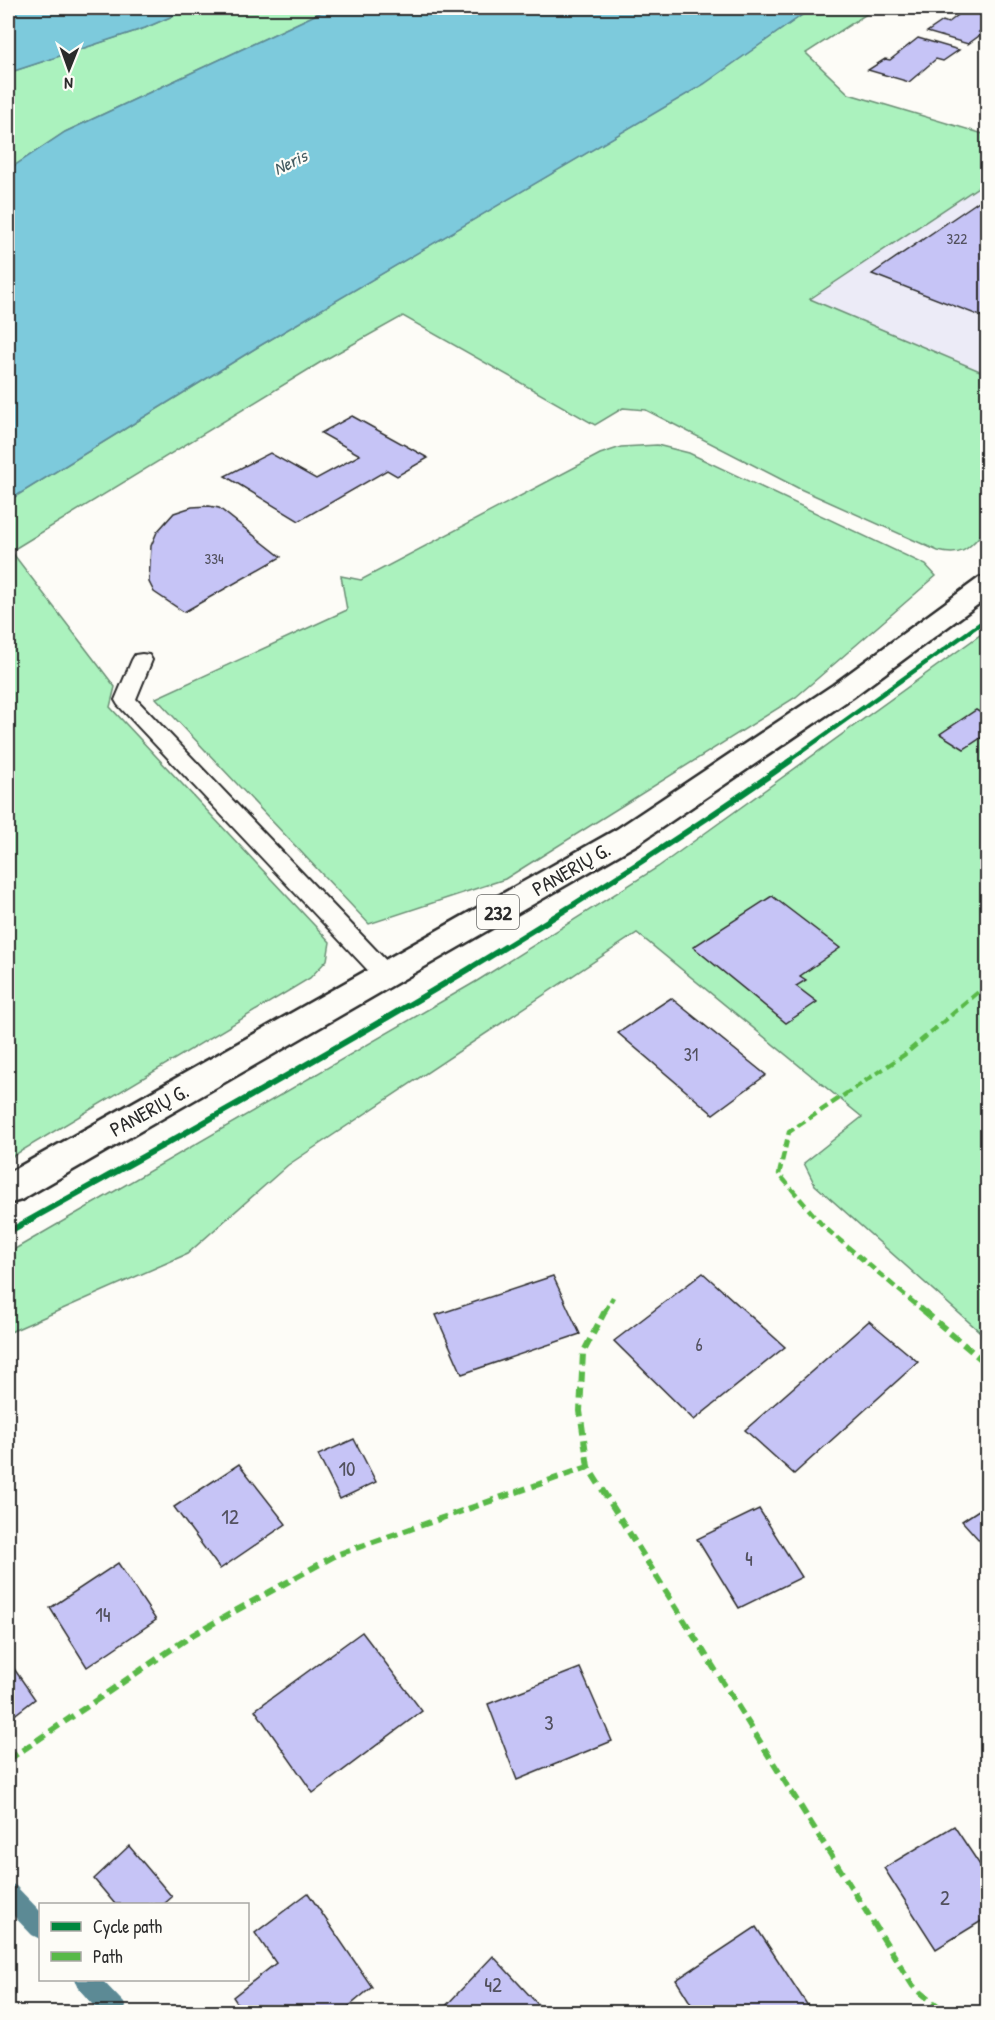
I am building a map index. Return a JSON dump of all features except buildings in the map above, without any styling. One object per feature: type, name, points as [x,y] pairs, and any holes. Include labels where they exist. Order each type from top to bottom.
[{"type":"main road","name":"PANERIŲ G.","points":[[8,1190],[387,976],[628,836],[843,691],[987,584]]},
{"type":"lane","points":[[142,660],[125,700],[387,976]]},
{"type":"shaded area","points":[[987,181],[987,374],[810,299]]},
{"type":"green space","points":[[191,8],[330,8],[65,132],[8,170],[8,73],[145,28]]},
{"type":"green space","points":[[812,8],[876,8],[806,53],[849,94],[987,135],[987,181],[810,299],[987,374],[987,528],[961,552],[938,551],[798,488],[646,410],[623,408],[595,425],[403,316],[321,362],[11,551],[115,687],[110,707],[330,942],[327,960],[310,978],[8,1159],[8,501],[256,348],[703,84]]},
{"type":"green space","points":[[657,445],[689,453],[926,565],[936,576],[796,697],[505,879],[369,924],[156,698],[347,610],[341,576],[361,580],[600,454],[621,447]]},
{"type":"green space","points":[[987,630],[987,1338],[815,1185],[804,1163],[862,1117],[637,933],[288,1165],[187,1254],[8,1333],[8,1253],[477,981],[658,867]]},
{"type":"water","points":[[8,8],[191,8],[145,28],[8,73]]},
{"type":"water","name":"Neris","points":[[330,8],[812,8],[704,84],[256,348],[8,501],[8,170],[65,132]]},
{"type":"waterway","points":[[8,1894],[39,1926]]},
{"type":"waterway","points":[[87,1981],[115,2012]]},
{"type":"marked path","points":[[988,984],[904,1055],[789,1132],[779,1174],[823,1226],[988,1365]]},
{"type":"marked path","points":[[588,1467],[580,1411],[583,1353],[613,1297]]},
{"type":"marked path","points":[[8,1760],[194,1634],[336,1555],[588,1467],[913,1986],[945,2012]]},
{"type":"cycle path","points":[[8,1232],[338,1048],[533,932],[706,819],[820,740],[988,618]]}]
